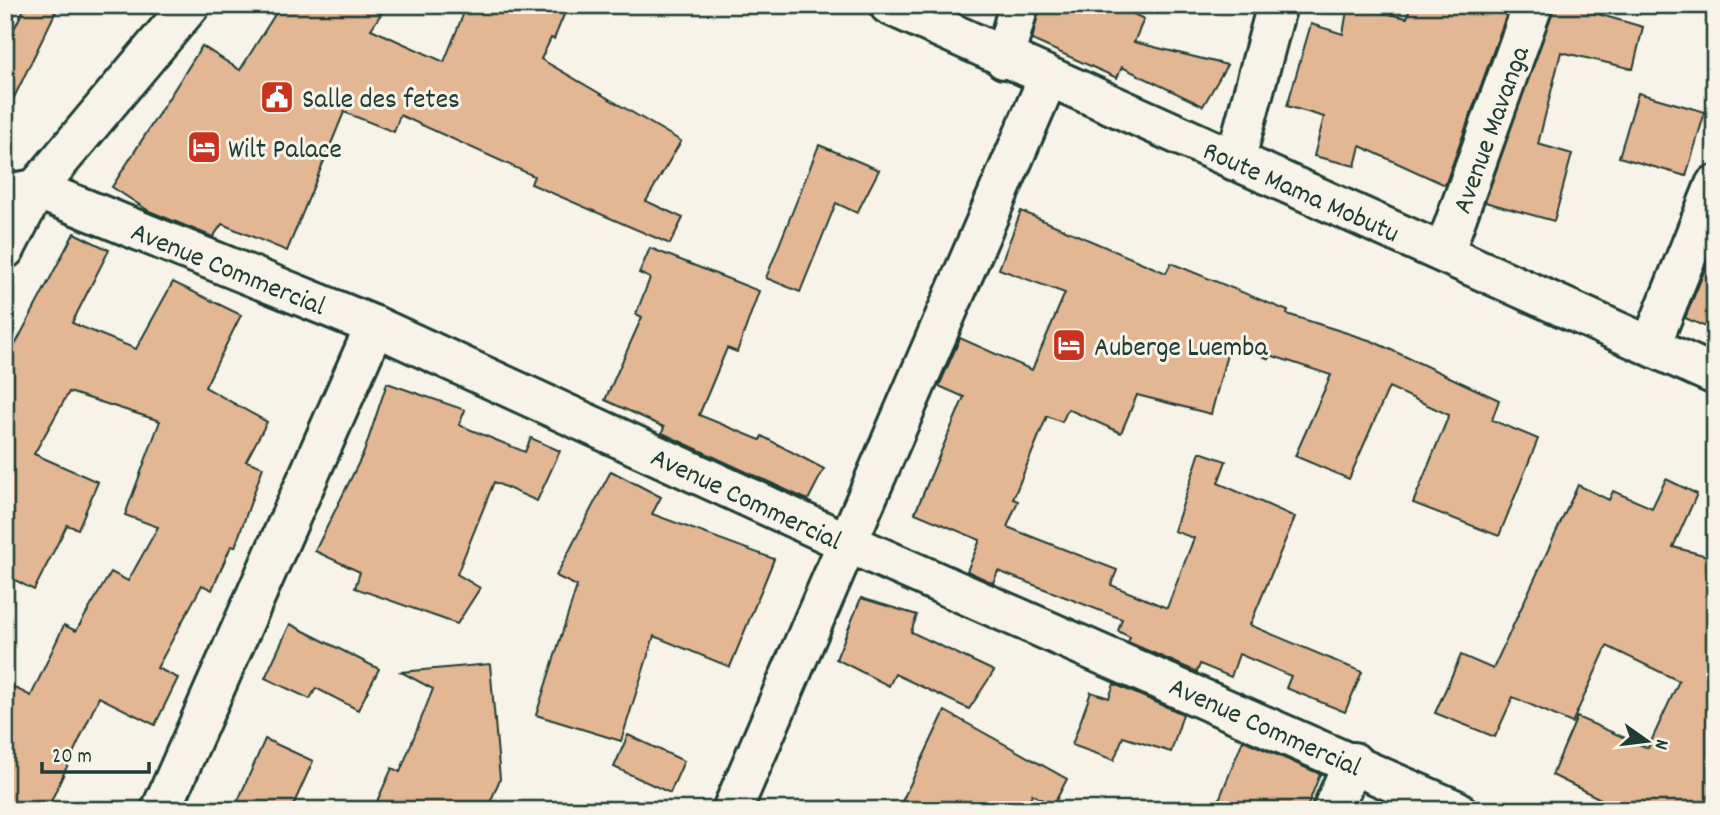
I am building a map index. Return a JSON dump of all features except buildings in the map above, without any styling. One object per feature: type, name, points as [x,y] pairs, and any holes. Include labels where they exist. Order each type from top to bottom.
[{"type":"street","points":[[5,249],[21,191],[190,5]]},
{"type":"street","name":"Route Mama Mobutu","points":[[889,5],[1004,59],[1715,375]]},
{"type":"street","points":[[1004,59],[1019,5]]},
{"type":"street","points":[[1235,161],[1277,5]]},
{"type":"street","name":"Avenue Mavanga","points":[[1444,253],[1533,5]]},
{"type":"street","points":[[732,810],[1048,78]]},
{"type":"street","points":[[1651,345],[1715,185]]},
{"type":"street","name":"Avenue Commercial","points":[[21,191],[375,326],[848,544],[1353,762],[1457,810]]},
{"type":"street","points":[[161,810],[375,326]]},
{"type":"street","points":[[1332,810],[1353,762]]},
{"type":"place","name":"Salle des fetes","points":[[277,97]]},
{"type":"place","name":"Wilt Palace","points":[[204,147]]},
{"type":"place","name":"Auberge Luemba","points":[[1069,345]]}]
